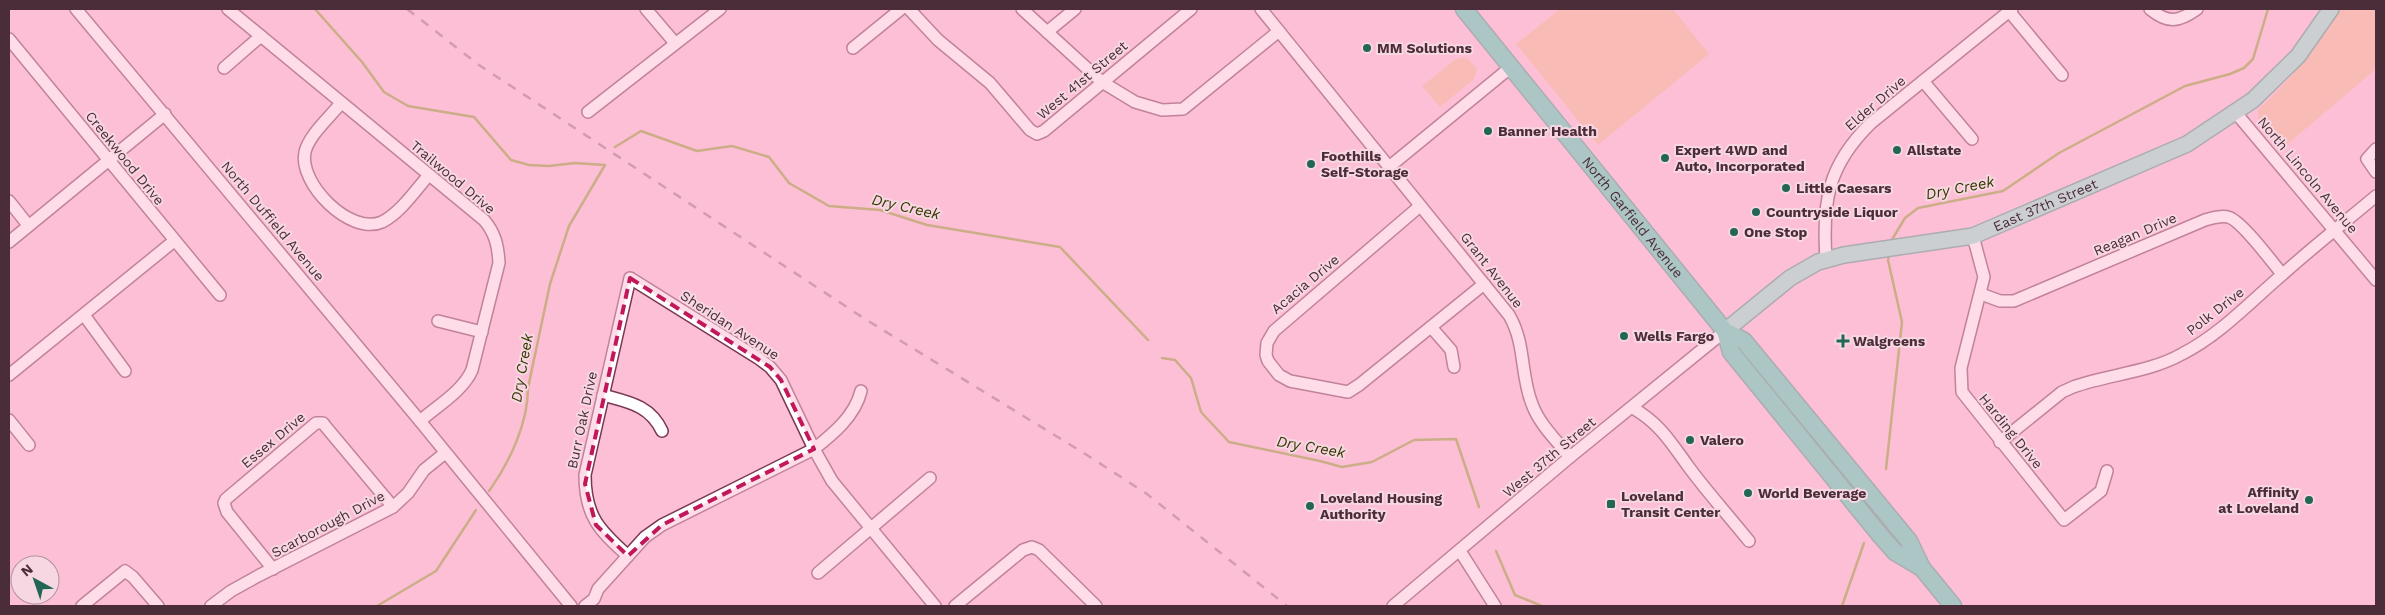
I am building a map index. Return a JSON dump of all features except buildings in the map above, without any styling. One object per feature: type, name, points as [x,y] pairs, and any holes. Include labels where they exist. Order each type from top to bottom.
[{"type":"highway","name":"North Garfield Avenue","points":[[1464,9],[1725,331],[1731,352],[1880,535],[1895,552],[1922,568],[1953,606]]},
{"type":"main road","name":"East 37th Street","points":[[1725,331],[1790,278],[1826,259],[1973,236],[2187,144],[2253,100],[2298,56],[2331,9]]},
{"type":"street","name":"North Duffield Avenue","points":[[76,9],[420,421],[571,606]]},
{"type":"street","name":"Trailwood Drive","points":[[228,9],[428,176],[484,220],[495,235],[499,263],[469,378],[420,421]]},
{"type":"street","points":[[646,9],[675,43]]},
{"type":"street","points":[[588,112],[720,9]]},
{"type":"street","points":[[853,48],[901,9]]},
{"type":"street","name":"West 41st Street","points":[[909,9],[938,40],[990,84],[1030,130],[1037,134],[1044,131],[1191,9]]},
{"type":"street","points":[[1022,9],[1102,82],[1135,102],[1162,110],[1183,109],[1279,31]]},
{"type":"street","points":[[1047,32],[1075,9]]},
{"type":"street","name":"Grant Avenue","points":[[1260,9],[1509,315],[1520,339],[1532,404],[1544,426],[1570,457]]},
{"type":"street","points":[[2150,9],[2167,19],[2175,20],[2184,19],[2198,9]]},
{"type":"street","points":[[2010,10],[2062,75]]},
{"type":"street","name":"Elder Drive","points":[[1826,259],[1824,231],[1826,202],[1841,158],[1871,123],[2010,10]]},
{"type":"street","points":[[224,68],[261,36]]},
{"type":"street","name":"Creekwood Drive","points":[[9,39],[220,295]]},
{"type":"street","points":[[1389,167],[1511,67]]},
{"type":"street","points":[[1923,80],[1972,139]]},
{"type":"street","points":[[340,103],[308,146],[304,159],[311,180],[338,212],[360,224],[382,222],[405,202],[428,176]]},
{"type":"street","name":"North Lincoln Avenue","points":[[2236,113],[2376,280]]},
{"type":"street","points":[[9,242],[165,114]]},
{"type":"street","points":[[2376,149],[2367,159],[2376,172]]},
{"type":"street","name":"Polk Drive","points":[[2000,442],[2062,392],[2073,386],[2150,368],[2182,355],[2223,328],[2282,274],[2376,196]]},
{"type":"street","points":[[9,201],[28,225]]},
{"type":"street","name":"Acacia Drive","points":[[1420,206],[1278,326],[1270,337],[1266,355],[1272,368],[1287,380],[1348,392],[1484,284]]},
{"type":"street","name":"Reagan Drive","points":[[1981,294],[2000,301],[2014,301],[2205,220],[2222,216],[2230,217],[2241,226],[2282,274]]},
{"type":"street","name":"Harding Drive","points":[[1973,236],[1984,269],[1984,284],[1961,368],[1960,386],[1969,403],[2064,520],[2101,490],[2107,471]]},
{"type":"street","points":[[9,375],[174,241]]},
{"type":"street","name":"Burr Oak Drive","points":[[628,556],[596,525],[586,496],[587,465],[630,278]]},
{"type":"street","name":"Sheridan Avenue","points":[[630,278],[770,367],[781,380],[814,449],[832,481],[935,606]]},
{"type":"street","points":[[84,315],[125,371]]},
{"type":"street","points":[[438,321],[482,332]]},
{"type":"street","points":[[1431,327],[1451,350],[1454,367]]},
{"type":"street","name":"West 37th Street","points":[[1393,606],[1570,457],[1633,408],[1725,331]]},
{"type":"street","points":[[589,603],[598,589],[645,537],[662,525],[814,449],[834,433],[858,404],[861,391]]},
{"type":"street","points":[[603,395],[631,403],[648,411],[658,422],[662,431]]},
{"type":"street","points":[[1633,408],[1646,415],[1664,431],[1688,466],[1749,541]]},
{"type":"street","points":[[9,420],[30,445]]},
{"type":"street","name":"Essex Drive","points":[[273,569],[227,512],[224,503],[226,499],[316,423],[323,423],[393,507]]},
{"type":"street","name":"Scarborough Drive","points":[[211,606],[231,591],[393,507],[408,493],[424,470],[446,453]]},
{"type":"street","points":[[818,573],[930,478]]},
{"type":"street","points":[[955,606],[1023,550],[1032,546],[1039,550],[1096,606]]},
{"type":"street","points":[[1460,551],[1495,606]]},
{"type":"street","points":[[82,606],[124,571],[133,577],[158,606]]},
{"type":"highlighted area","points":[[630,278],[770,367],[781,380],[814,449],[662,525],[628,556],[596,525],[585,484]]},
{"type":"shaded area","points":[[1560,9],[1673,9],[1709,54],[1598,145],[1516,44]]},
{"type":"shaded area","points":[[2341,9],[2376,9],[2376,69],[2282,149],[2258,119],[2258,110],[2282,87],[2303,62],[2323,37]]},
{"type":"shaded area","points":[[1466,57],[1477,69],[1474,79],[1440,107],[1422,86],[1456,59]]},
{"type":"waterway","name":"Dry Creek","points":[[315,9],[362,62],[384,92],[408,106],[474,117],[511,160],[529,165],[549,166],[575,163],[605,165],[569,226],[550,284],[521,429],[504,468],[489,491]]},
{"type":"waterway","name":"Dry Creek","points":[[1890,243],[1905,218],[1918,208],[2003,191],[2059,153],[2185,86],[2230,74],[2244,68],[2253,59],[2268,9]]},
{"type":"waterway","name":"Dry Creek","points":[[615,147],[641,131],[697,151],[732,146],[769,157],[789,183],[829,206],[880,210],[927,225],[1060,247],[1148,340]]},
{"type":"waterway","name":"Dry Creek","points":[[1886,469],[1902,322],[1888,260],[1889,253]]},
{"type":"waterway","name":"Dry Creek","points":[[1162,358],[1175,360],[1191,378],[1201,412],[1229,442],[1342,467],[1372,462],[1414,440],[1456,439],[1479,507]]},
{"type":"waterway","name":"Dry Creek","points":[[377,606],[436,571],[476,510]]},
{"type":"waterway","name":"Dry Creek","points":[[1842,606],[1864,543]]},
{"type":"waterway","name":"Dry Creek","points":[[1496,551],[1515,595],[1542,606]]},
{"type":"railway","points":[[407,9],[479,65],[865,319],[1087,455],[1147,494],[1287,606]]},
{"type":"place","name":"MM Solutions","points":[[1367,48]]},
{"type":"place","name":"Banner Health","points":[[1488,131]]},
{"type":"place","name":"Allstate","points":[[1897,150]]},
{"type":"place","name":"Expert 4WD and Auto, Incorporated","points":[[1665,158]]},
{"type":"place","name":"Foothills Self-Storage","points":[[1311,164]]},
{"type":"place","name":"Little Caesars","points":[[1786,188]]},
{"type":"place","name":"Countryside Liquor","points":[[1756,212]]},
{"type":"place","name":"One Stop","points":[[1734,232]]},
{"type":"place","name":"Wells Fargo","points":[[1624,336]]},
{"type":"place","name":"Walgreens","points":[[1843,341]]},
{"type":"place","name":"Valero","points":[[1690,440]]},
{"type":"place","name":"World Beverage","points":[[1748,493]]},
{"type":"place","name":"Affinity at Loveland","points":[[2309,500]]},
{"type":"place","name":"Loveland Transit Center","points":[[1611,504]]},
{"type":"place","name":"Loveland Housing Authority","points":[[1310,506]]}]
